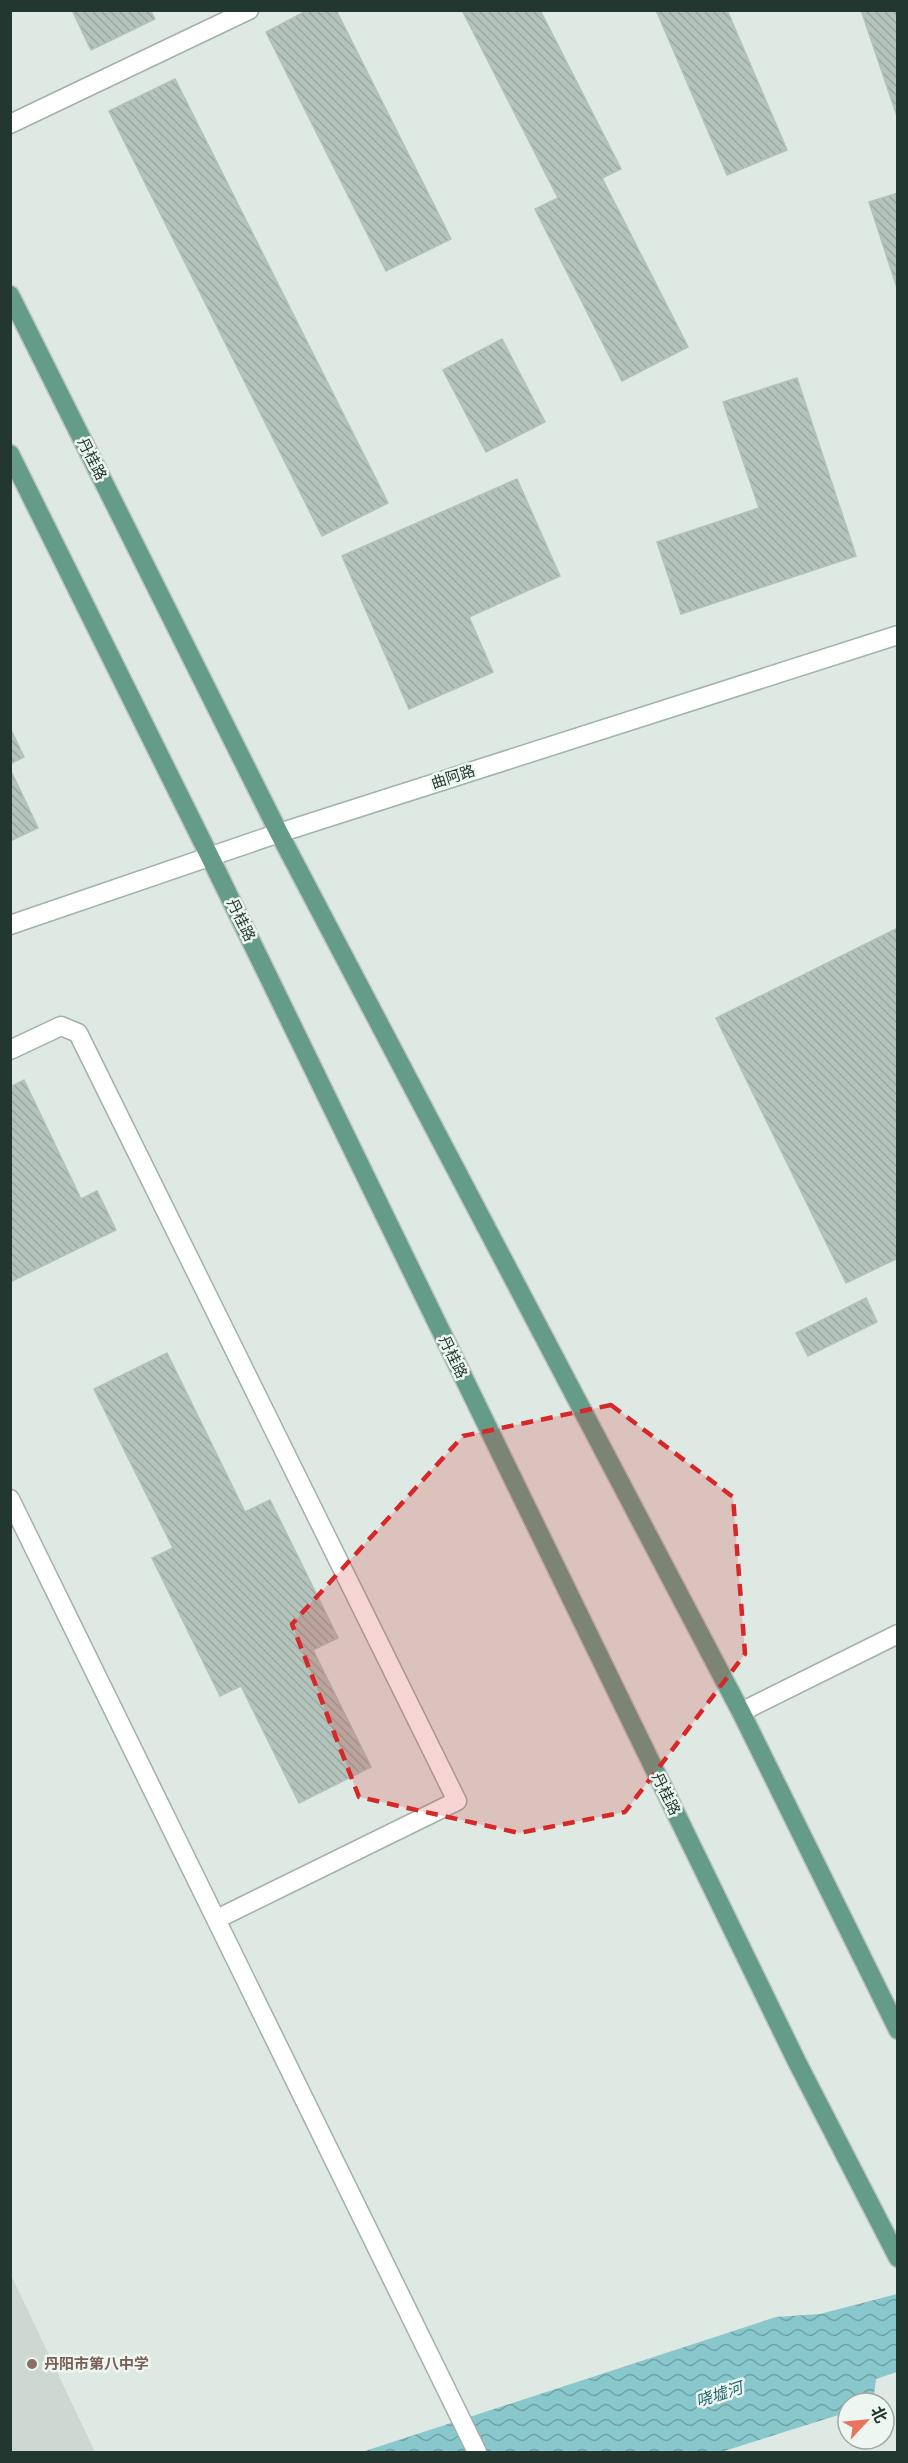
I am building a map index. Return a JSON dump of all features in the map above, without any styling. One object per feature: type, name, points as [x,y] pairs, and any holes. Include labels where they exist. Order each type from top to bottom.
[{"type":"main road","name":"丹桂路","points":[[10,295],[279,833],[741,1712],[897,2030]]},
{"type":"main road","name":"丹桂路","points":[[10,454],[210,858],[797,2062],[897,2258]]},
{"type":"street","points":[[10,124],[249,10]]},
{"type":"street","name":"曲阿路","points":[[10,925],[279,833],[897,635]]},
{"type":"street","points":[[10,1050],[61,1026],[78,1034],[457,1801],[217,1919]]},
{"type":"street","points":[[10,1499],[217,1919],[433,2367],[477,2452]]},
{"type":"street","points":[[741,1712],[897,1634]]},
{"type":"highlighted area","points":[[611,1405],[733,1497],[745,1654],[625,1812],[519,1833],[359,1797],[292,1624],[463,1436]]},
{"type":"shaded area","name":"丹阳市第八中学","points":[[11,2275],[95,2452],[11,2452]]},
{"type":"water","name":"哓墟河","points":[[897,2294],[897,2372],[876,2379],[874,2391],[836,2391],[836,2416],[721,2452],[362,2452],[776,2317],[820,2314]]},
{"type":"building","points":[[72,10],[150,10],[155,19],[91,50]]},
{"type":"building","points":[[308,10],[336,10],[451,239],[386,271],[266,32]]},
{"type":"building","points":[[462,10],[540,10],[621,169],[602,178],[688,347],[622,381],[535,209],[558,198]]},
{"type":"building","points":[[656,10],[727,10],[787,150],[727,175]]},
{"type":"building","points":[[861,10],[898,10],[898,119]]},
{"type":"building","points":[[175,79],[388,503],[322,536],[109,111]]},
{"type":"building","points":[[898,193],[898,291],[869,202]]},
{"type":"building","points":[[502,339],[545,422],[486,452],[443,370]]},
{"type":"building","points":[[797,378],[856,556],[681,614],[657,542],[759,508],[723,402]]},
{"type":"building","points":[[517,479],[560,576],[469,617],[493,672],[409,709],[342,556]]},
{"type":"building","points":[[10,728],[24,757],[10,764]]},
{"type":"building","points":[[10,769],[38,828],[10,841]]},
{"type":"building","points":[[898,928],[898,1258],[846,1283],[716,1018]]},
{"type":"building","points":[[24,1080],[81,1199],[97,1191],[116,1230],[10,1282],[10,1087]]},
{"type":"building","points":[[866,1298],[877,1322],[808,1356],[796,1333]]},
{"type":"building","points":[[167,1353],[245,1512],[270,1500],[338,1638],[313,1650],[371,1767],[299,1803],[241,1686],[220,1696],[152,1558],[173,1548],[94,1389]]},
{"type":"place","name":"丹阳市第八中学","points":[[32,2364]]}]
